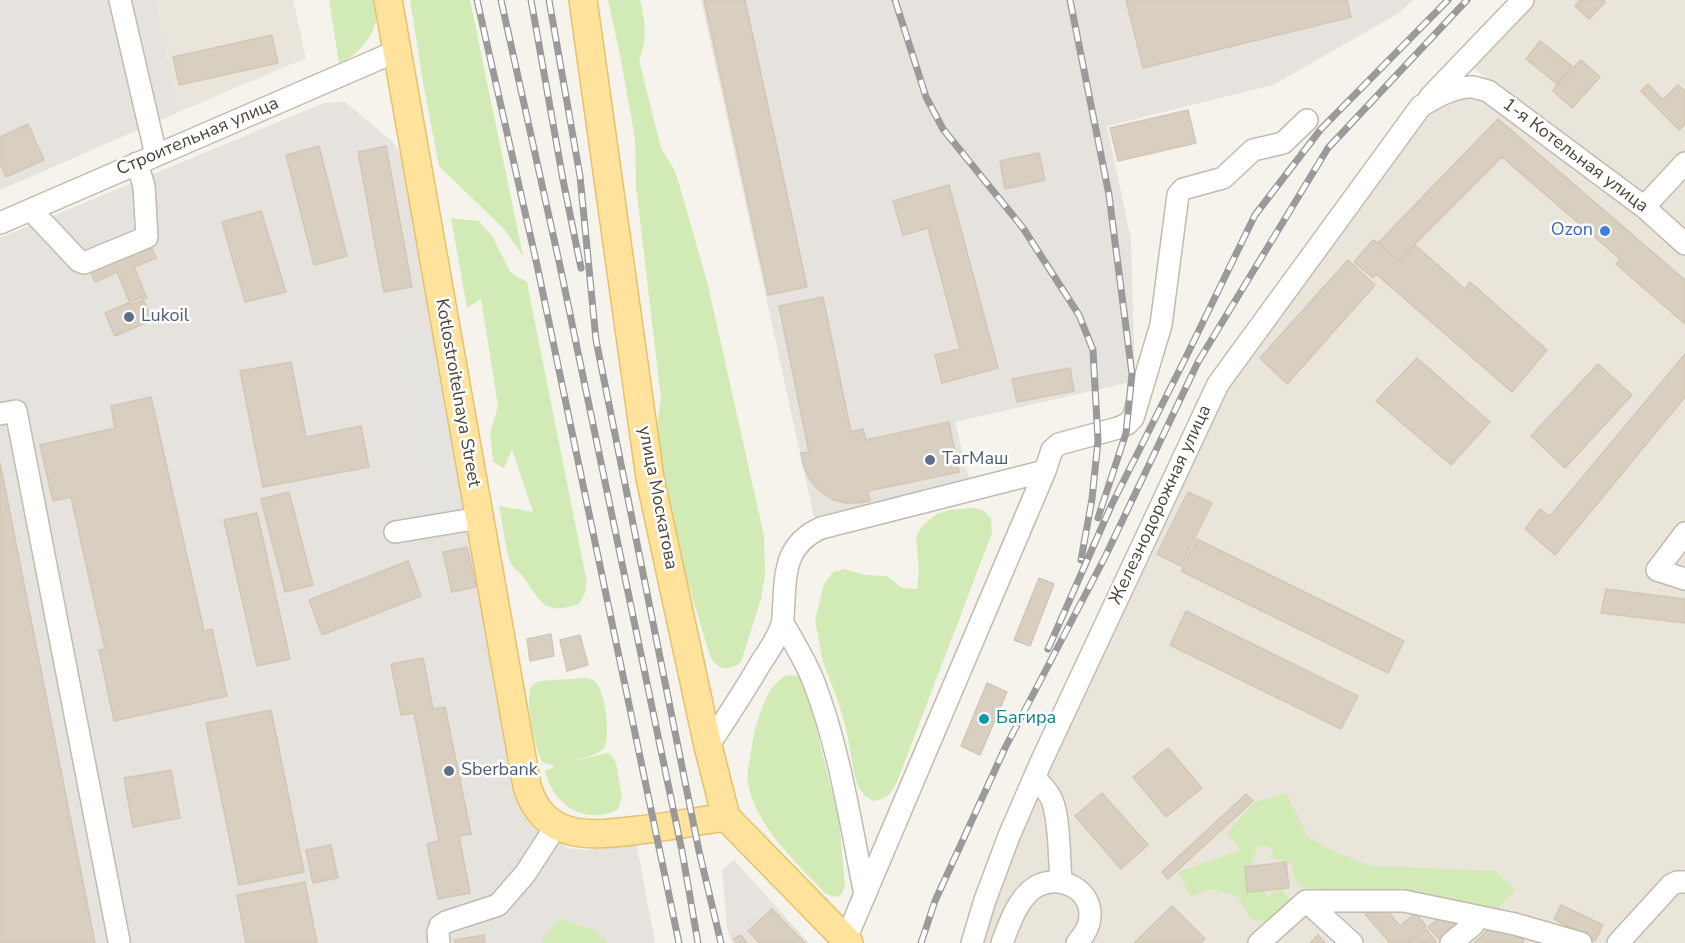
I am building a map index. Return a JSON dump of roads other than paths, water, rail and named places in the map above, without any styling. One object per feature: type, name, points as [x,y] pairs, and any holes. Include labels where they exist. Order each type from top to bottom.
[{"type":"main road","name":"Kotlostroitelnaya Street","points":[[388,0],[527,786],[536,809],[556,826]]},
{"type":"main road","name":"улица Москатова","points":[[583,0],[650,478],[708,746],[726,817]]},
{"type":"main road","points":[[556,826],[581,834],[607,835],[726,817],[847,941]]},
{"type":"street","points":[[31,210],[79,261],[84,263],[147,237],[144,186],[147,159],[120,0]]},
{"type":"street","name":"Железнодорожная улица","points":[[972,943],[1005,846],[1034,778],[1218,384],[1421,106],[1523,0]]},
{"type":"street","name":"Строительная улица","points":[[0,223],[397,51]]},
{"type":"street","name":"1-я Котельная улица","points":[[1457,90],[1472,87],[1488,91],[1644,207],[1685,244]]},
{"type":"street","name":"Железнодорожная улица","points":[[1421,106],[1439,95],[1457,90]]},
{"type":"street","points":[[847,941],[1052,450],[1069,440],[1118,428],[1133,418],[1161,325],[1178,195],[1183,189],[1223,178],[1253,150],[1282,143],[1307,120]]},
{"type":"street","points":[[1644,207],[1685,163]]},
{"type":"street","points":[[0,414],[16,411],[119,941]]},
{"type":"street","points":[[708,746],[754,675],[783,622],[785,576],[789,560],[799,543],[821,528],[1045,471]]},
{"type":"street","points":[[395,532],[480,518]]},
{"type":"street","points":[[1685,533],[1657,570],[1685,579]]},
{"type":"street","points":[[783,622],[812,677],[823,707],[865,895]]},
{"type":"street","points":[[1034,778],[1048,793],[1055,813],[1060,881]]},
{"type":"street","points":[[439,943],[440,926],[446,922],[498,905],[525,874],[556,826]]},
{"type":"street","points":[[1002,943],[1025,897],[1041,884],[1051,881],[1071,884],[1087,900],[1090,911],[1089,922],[1077,943]]},
{"type":"street","points":[[1618,943],[1671,885],[1685,882]]},
{"type":"street","points":[[1259,943],[1306,901],[1404,901],[1515,924],[1581,943]]},
{"type":"street","points":[[1306,901],[1352,943]]},
{"type":"street","points":[[1451,943],[1473,925]]},
{"type":"railway","points":[[477,0],[537,265],[679,943]]},
{"type":"railway","points":[[501,0],[560,266],[682,851],[698,943]]},
{"type":"railway","points":[[531,0],[581,268]]},
{"type":"railway","points":[[549,0],[580,176],[596,340],[699,851],[721,943]]},
{"type":"railway","points":[[895,0],[926,97],[943,129],[1023,228],[1079,315],[1093,350],[1098,441],[1092,499],[1081,560]]},
{"type":"railway","points":[[1070,0],[1109,195],[1132,374],[1126,433],[1098,518]]},
{"type":"railway","points":[[1048,649],[1112,504],[1255,215],[1321,129],[1448,0]]},
{"type":"railway","points":[[921,943],[935,901],[1005,748],[1105,557],[1198,362],[1328,148],[1467,0]]},
{"type":"place","name":"Ozon","points":[[1605,231]]},
{"type":"place","name":"Lukoil","points":[[129,317]]},
{"type":"place","name":"ТагМаш","points":[[930,460]]},
{"type":"place","name":"Багира","points":[[984,719]]},
{"type":"place","name":"Sberbank","points":[[449,771]]}]
